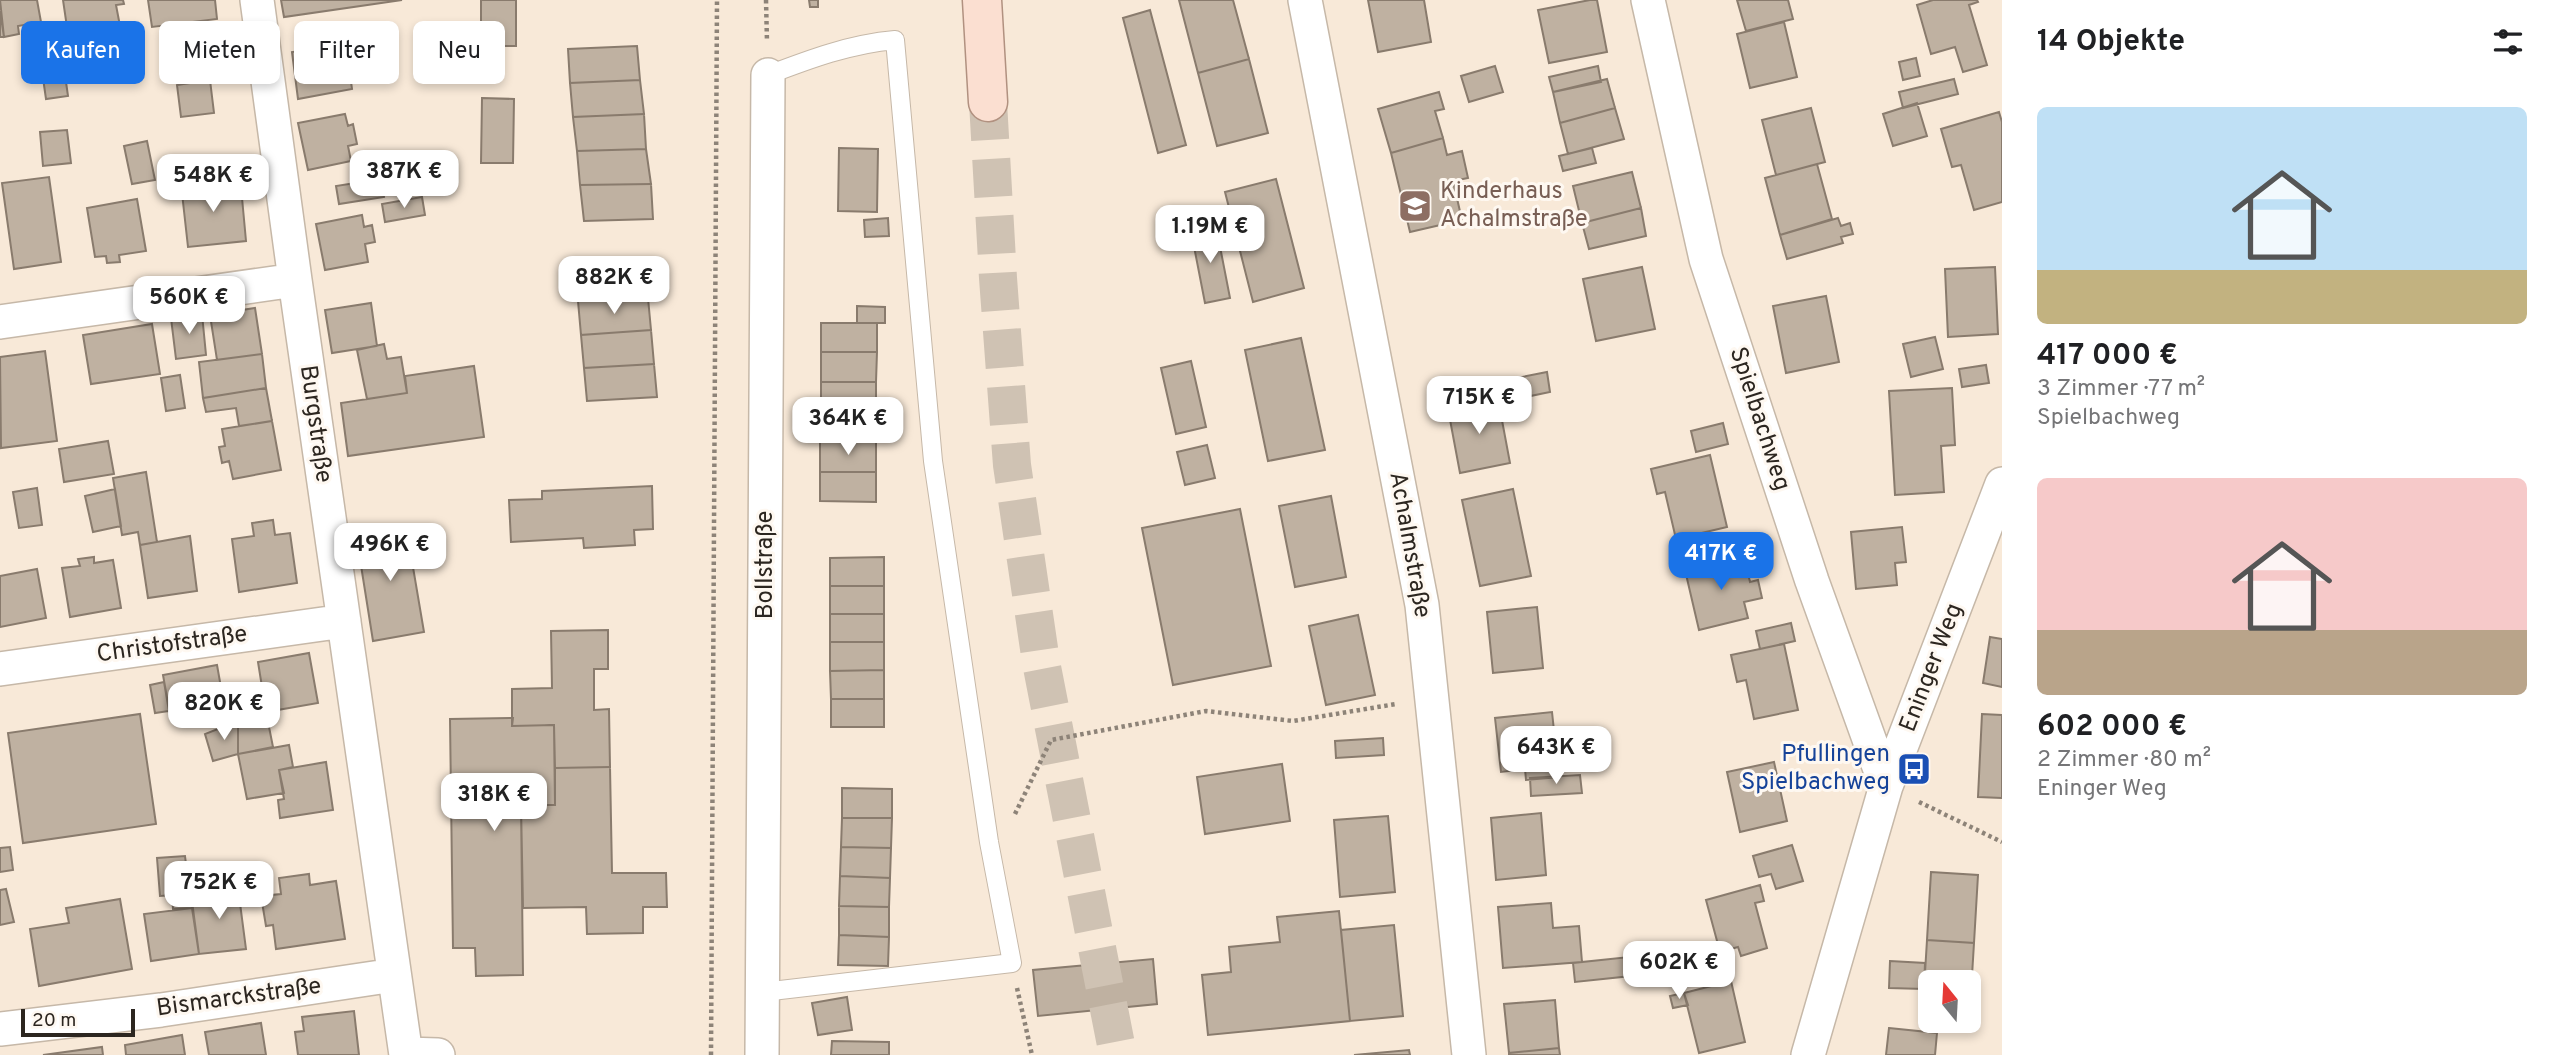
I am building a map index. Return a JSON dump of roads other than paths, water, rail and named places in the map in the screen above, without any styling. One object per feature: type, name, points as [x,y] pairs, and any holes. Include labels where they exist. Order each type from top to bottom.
[{"type":"main road","points":[[982,0],[988,102]]},
{"type":"street","name":"Burgstraße","points":[[257,0],[394,975],[417,1055]]},
{"type":"street","name":"Achalmstraße","points":[[1305,0],[1422,605],[1469,1055]]},
{"type":"street","name":"Spielbachweg","points":[[1648,0],[1706,259],[1808,568],[1886,786]]},
{"type":"street","name":"Bollstraße","points":[[762,1055],[768,75]]},
{"type":"street","points":[[0,323],[295,279]]},
{"type":"street","name":"Eninger Weg","points":[[1808,1055],[1886,786],[2002,484]]},
{"type":"street","name":"Christofstraße","points":[[0,669],[344,621]]},
{"type":"street","name":"Bismarckstraße","points":[[0,1029],[161,1010],[394,975]]},
{"type":"lane","points":[[763,992],[1012,963],[989,842],[933,461],[895,40],[869,42],[836,50],[768,75]]},
{"type":"tunnel","points":[[988,102],[1012,465],[1041,662],[1118,1055]]},
{"type":"place","name":"Kinderhaus Achalmstraße","points":[[1415,206]]},
{"type":"place","name":"Pfullingen Spielbachweg","points":[[1914,769]]}]
